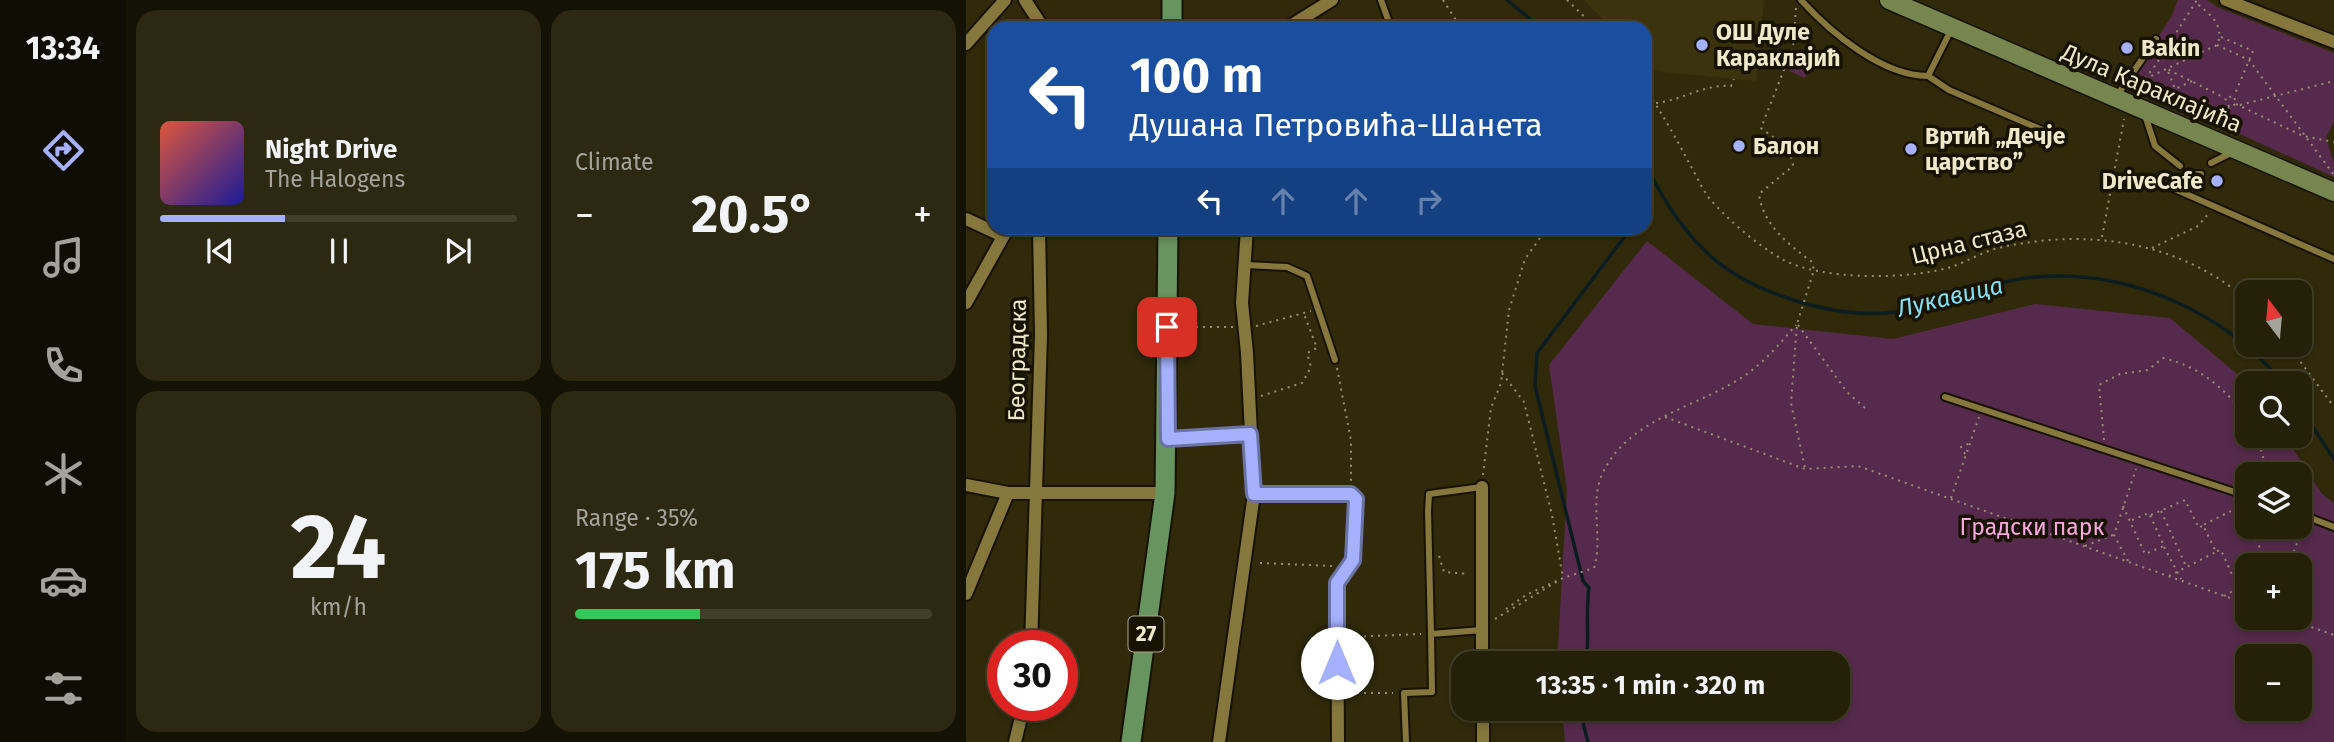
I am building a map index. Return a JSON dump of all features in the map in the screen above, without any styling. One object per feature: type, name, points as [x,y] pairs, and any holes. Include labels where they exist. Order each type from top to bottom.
[{"type":"main road","points":[[1172,0],[1172,21]]},
{"type":"main road","name":"27","points":[[1131,742],[1166,493],[1168,235]]},
{"type":"street","points":[[966,44],[1005,0]]},
{"type":"street","points":[[1025,0],[1038,21]]},
{"type":"street","points":[[1298,21],[1332,0]]},
{"type":"street","name":"Дула Караклајића","points":[[1889,0],[2120,105],[2144,110],[2334,192]]},
{"type":"street","points":[[2226,0],[2334,42]]},
{"type":"street","points":[[966,219],[987,226]]},
{"type":"street","points":[[966,303],[1004,235]]},
{"type":"street","name":"Београдска","points":[[1031,630],[1041,335],[1040,235]]},
{"type":"street","points":[[1219,742],[1254,494],[1242,303],[1247,235]]},
{"type":"street","points":[[1168,439],[1250,434]]},
{"type":"street","points":[[966,485],[1008,493],[1166,493]]},
{"type":"street","points":[[1482,487],[1482,651]]},
{"type":"street","points":[[966,594],[1008,493]]},
{"type":"street","points":[[1254,494],[1351,494],[1356,499],[1353,560],[1337,583],[1338,742]]},
{"type":"street","points":[[1015,742],[1020,721]]},
{"type":"street","points":[[1483,721],[1483,742]]},
{"type":"lane","points":[[1381,0],[1388,21]]},
{"type":"lane","points":[[1799,0],[1853,47],[1912,75],[1928,76],[1941,86],[2054,135]]},
{"type":"lane","points":[[1928,76],[1952,28]]},
{"type":"lane","points":[[2120,105],[2156,39]]},
{"type":"lane","points":[[2144,110],[2155,146],[2180,166]]},
{"type":"lane","points":[[2211,163],[2237,151]]},
{"type":"lane","points":[[2170,187],[2334,259]]},
{"type":"lane","points":[[1245,265],[1287,267],[1310,279],[1335,360]]},
{"type":"lane","points":[[1945,397],[2140,458],[2235,492]]},
{"type":"lane","points":[[1406,742],[1404,693],[1432,692],[1429,494],[1482,487]]},
{"type":"lane","points":[[2312,518],[2334,527]]},
{"type":"lane","points":[[1431,634],[1482,630]]},
{"type":"path","points":[[1443,0],[1456,21]]},
{"type":"path","points":[[1567,0],[1589,21]]},
{"type":"path","points":[[1799,0],[1793,47],[1761,128],[1778,141],[1793,161],[1793,166],[1759,194],[1766,219],[1795,249],[1812,262],[1814,270],[1797,324],[1791,403],[1805,469]]},
{"type":"path","points":[[2134,93],[2146,79],[2196,1],[2215,18],[2220,36],[2217,45],[2146,79]]},
{"type":"path","points":[[2220,36],[2253,51],[2234,96],[2238,105],[2303,136],[2334,142]]},
{"type":"path","points":[[2231,52],[2236,43]]},
{"type":"path","points":[[2217,45],[2249,60],[2334,175]]},
{"type":"path","points":[[2236,54],[2241,46]]},
{"type":"path","points":[[2241,57],[2245,48]]},
{"type":"path","points":[[1788,58],[1794,59]]},
{"type":"path","points":[[2167,69],[2175,89],[2192,81]]},
{"type":"path","points":[[2167,69],[2225,98],[2229,107]]},
{"type":"path","points":[[1655,103],[1679,100],[1704,87],[1731,86],[1734,79]]},
{"type":"path","points":[[2229,107],[2334,81]]},
{"type":"path","points":[[2225,98],[2234,96]]},
{"type":"path","name":"Црна стаза","points":[[1652,98],[1709,197],[1743,230],[1783,260],[1814,270],[1882,278],[1951,267],[2000,247],[2057,238],[2102,239],[2139,244],[2223,279],[2235,290]]},
{"type":"path","points":[[2102,239],[2120,105]]},
{"type":"path","points":[[2218,129],[2229,107]]},
{"type":"path","points":[[2151,249],[2198,226],[2215,206]]},
{"type":"path","points":[[1482,487],[1491,408],[1502,373],[1508,310],[1525,260],[1542,235]]},
{"type":"path","points":[[1256,398],[1302,383],[1311,367],[1307,353],[1317,348],[1303,313]]},
{"type":"path","points":[[1797,324],[1847,392],[1865,408]]},
{"type":"path","points":[[1482,630],[1503,612],[1564,578],[1594,568],[1597,491],[1601,477],[1622,446],[1665,417],[1720,391],[1752,371],[1797,324]]},
{"type":"path","points":[[2297,357],[2334,407]]},
{"type":"path","points":[[2104,448],[2099,385],[2120,374],[2148,370],[2163,358],[2189,366],[2211,380],[2235,405]]},
{"type":"path","points":[[1335,360],[1351,440],[1351,494]]},
{"type":"path","points":[[1502,373],[1524,402],[1552,515],[1564,578]]},
{"type":"path","points":[[1951,499],[1982,408]]},
{"type":"path","points":[[1665,417],[1805,469],[1855,466],[2235,600]]},
{"type":"path","points":[[1966,455],[1961,446],[1970,443]]},
{"type":"path","points":[[2129,562],[2114,535],[2140,458]]},
{"type":"path","points":[[2150,516],[2185,500],[2199,528],[2235,509]]},
{"type":"path","points":[[2123,506],[2146,554],[2164,546]]},
{"type":"path","points":[[2161,511],[2186,567]]},
{"type":"path","points":[[2130,521],[2149,513],[2182,581]]},
{"type":"path","points":[[2203,525],[2216,552]]},
{"type":"path","points":[[2084,547],[2114,535]]},
{"type":"path","points":[[2168,576],[2221,550],[2235,581]]},
{"type":"path","points":[[1429,556],[1439,556],[1440,567],[1448,575],[1477,573]]},
{"type":"path","points":[[1261,563],[1335,567]]},
{"type":"path","points":[[2223,596],[2235,590]]},
{"type":"path","points":[[2312,627],[2334,635]]},
{"type":"path","points":[[1345,637],[1431,634]]},
{"type":"path","points":[[1346,694],[1404,693]]},
{"type":"shaded area","name":"ОШ Дуле Караклајић","points":[[1584,0],[1764,0],[1756,81],[1653,71],[1652,21],[1604,21]]},
{"type":"green space","points":[[2178,0],[2207,0],[2217,7],[2334,53],[2334,121],[2326,138],[2334,163],[2334,177],[2128,83],[2171,17]]},
{"type":"green space","points":[[1798,49],[1815,56],[1805,78],[1789,71]]},
{"type":"green space","name":"Градски парк","points":[[1647,241],[1753,324],[1893,339],[2035,304],[2170,318],[2235,372],[2235,448],[2293,448],[2302,462],[2235,462],[2235,539],[2312,539],[2312,478],[2322,494],[2334,503],[2334,742],[1565,742],[1563,721],[1850,721],[1850,651],[1558,651],[1567,490],[1549,365]]},
{"type":"waterway","name":"Лукавица","points":[[1507,0],[1532,21]]},
{"type":"waterway","name":"Лукавица","points":[[1652,177],[1671,210],[1705,251],[1745,279],[1794,300],[1847,312],[1896,312],[1931,305],[2017,279],[2070,276],[2105,280],[2172,300],[2203,316],[2232,335],[2272,371]]},
{"type":"waterway","points":[[1587,651],[1589,588],[1583,581],[1535,386],[1537,353],[1626,235]]},
{"type":"waterway","name":"Лукавица","points":[[2312,426],[2334,459]]},
{"type":"waterway","points":[[1583,721],[1588,742]]},
{"type":"place","name":"ОШ Дуле Караклајић","points":[[1702,45]]},
{"type":"place","name":"Bakin","points":[[2127,48]]},
{"type":"place","name":"Балон","points":[[1739,146]]},
{"type":"place","name":"Вртић „Дечје царство”","points":[[1911,149]]},
{"type":"place","name":"DriveCafe","points":[[2217,181]]},
{"type":"route","points":[[1167,327],[1168,439],[1250,434],[1254,494],[1335,492],[1351,494],[1356,499],[1353,560],[1340,575],[1337,583],[1337,663]]}]
